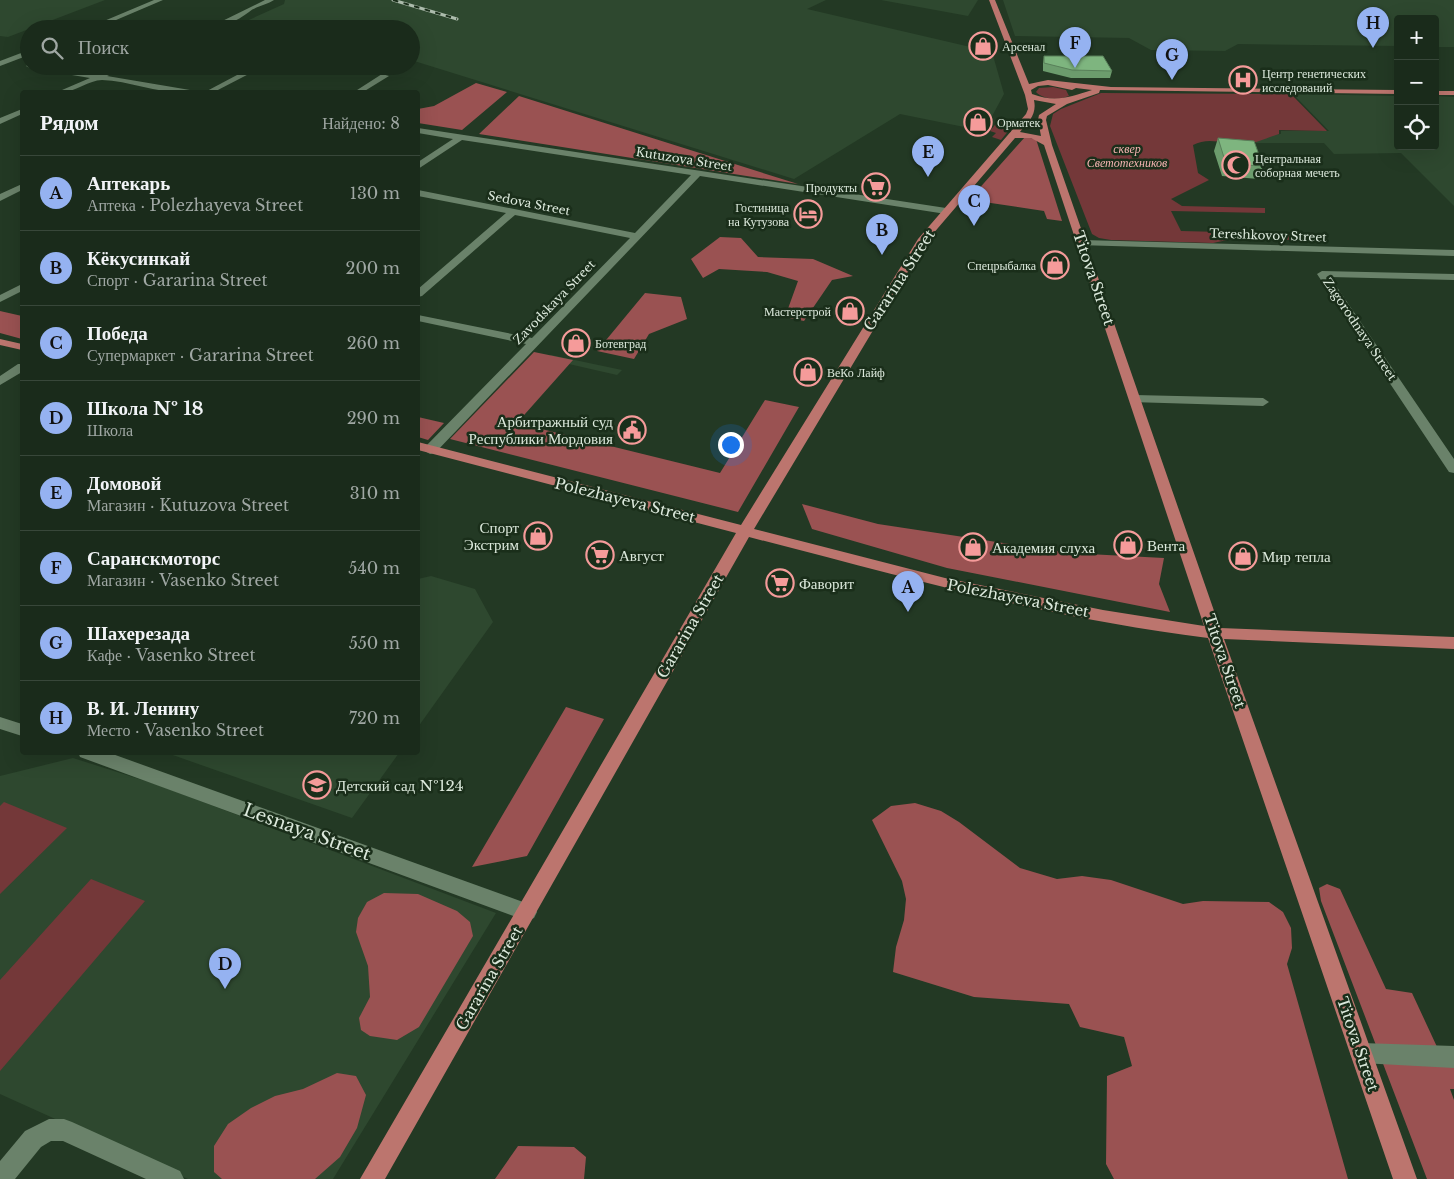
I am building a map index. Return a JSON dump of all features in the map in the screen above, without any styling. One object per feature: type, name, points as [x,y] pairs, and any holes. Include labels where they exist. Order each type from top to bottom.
[{"type":"main road","points":[[992,0],[1018,71],[1028,92],[1041,100],[1064,102],[1074,100],[1079,95],[1111,89]]},
{"type":"main road","points":[[1018,71],[1049,83]]},
{"type":"main road","points":[[1028,92],[1036,84],[1049,83],[1111,89],[1394,92]]},
{"type":"main road","points":[[1064,85],[1076,90],[1079,95]]},
{"type":"main road","name":"Gararina Street","points":[[372,1179],[745,531],[922,241],[1030,115],[1032,108],[1028,92]]},
{"type":"main road","points":[[1439,93],[1454,93]]},
{"type":"main road","points":[[1024,122],[1064,102]]},
{"type":"main road","name":"Titova Street","points":[[1047,111],[1042,115],[1047,143],[1405,1179]]},
{"type":"main road","points":[[1012,136],[1029,134],[1047,143]]},
{"type":"main road","points":[[0,342],[20,347]]},
{"type":"main road","name":"Polezhayeva Street","points":[[424,448],[945,583],[1103,615],[1216,633],[1454,643]]},
{"type":"street","points":[[110,20],[160,0]]},
{"type":"street","points":[[231,20],[243,15],[247,10],[271,0]]},
{"type":"street","points":[[1,62],[20,55]]},
{"type":"street","points":[[1,62],[20,65]]},
{"type":"street","points":[[82,75],[177,90]]},
{"type":"street","points":[[70,90],[105,75]]},
{"type":"street","points":[[213,90],[242,75]]},
{"type":"street","points":[[361,90],[385,76]]},
{"type":"street","points":[[0,121],[20,112]]},
{"type":"street","name":"Kutuzova Street","points":[[420,131],[946,211]]},
{"type":"street","points":[[420,165],[460,138]]},
{"type":"street","name":"Zavodskaya Street","points":[[424,448],[534,342],[698,173]]},
{"type":"street","points":[[0,198],[20,188]]},
{"type":"street","name":"Sedova Street","points":[[420,193],[637,236]]},
{"type":"street","points":[[420,292],[512,213]]},
{"type":"street","name":"Tereshkovoy Street","points":[[1082,243],[1454,253]]},
{"type":"street","name":"Zagorodnaya Street","points":[[1454,277],[1322,274],[1454,469]]},
{"type":"street","points":[[0,299],[20,287]]},
{"type":"street","points":[[420,318],[534,342]]},
{"type":"street","points":[[0,381],[20,368]]},
{"type":"street","points":[[1135,399],[1263,402]]},
{"type":"street","points":[[0,723],[20,729]]},
{"type":"street","name":"Lesnaya Street","points":[[94,755],[527,912]]},
{"type":"street","points":[[1361,1053],[1454,1057]]},
{"type":"street","points":[[0,1179],[33,1139],[49,1130],[64,1130],[172,1179]]},
{"type":"shaded area","points":[[0,0],[105,0],[53,20],[20,20],[20,32],[8,37],[0,36]]},
{"type":"shaded area","points":[[285,0],[826,0],[807,9],[992,52],[1004,94],[984,131],[900,114],[794,179],[420,63],[420,20],[249,20],[284,4]]},
{"type":"shaded area","points":[[881,0],[978,0],[968,16]]},
{"type":"shaded area","points":[[1003,0],[1454,0],[1454,47],[1439,47],[1439,15],[1394,15],[1394,46],[1238,44],[1225,51],[1151,50],[1129,38],[1015,36]]},
{"type":"shaded area","points":[[476,83],[507,92],[462,130],[420,123],[420,109],[434,106]]},
{"type":"shaded area","points":[[1293,94],[1394,96],[1394,150],[1439,150],[1439,96],[1454,97],[1454,206],[1401,153],[1334,154],[1324,143],[1256,143],[1251,136],[1281,134],[1281,131],[1329,131]]},
{"type":"shaded area","points":[[519,96],[798,184],[479,134]]},
{"type":"shaded area","points":[[1025,137],[1036,139],[1062,221],[1047,219],[1044,211],[968,201]]},
{"type":"shaded area","points":[[720,237],[741,238],[758,257],[813,259],[853,276],[832,280],[804,321],[785,317],[798,281],[767,272],[719,269],[703,278],[691,259]]},
{"type":"shaded area","points":[[645,293],[681,297],[687,319],[649,334],[634,359],[597,351]]},
{"type":"shaded area","points":[[0,311],[20,316],[20,338],[0,333]]},
{"type":"shaded area","points":[[534,352],[573,360],[517,423],[720,473],[765,400],[799,407],[738,512],[450,439]]},
{"type":"shaded area","points":[[551,355],[622,370],[617,375],[547,359]]},
{"type":"shaded area","points":[[420,417],[444,423],[428,440],[420,438]]},
{"type":"shaded area","points":[[802,504],[878,524],[1069,553],[1164,558],[1159,584],[1170,612],[947,568],[812,529]]},
{"type":"shaded area","points":[[431,576],[475,589],[493,622],[420,724],[420,579]]},
{"type":"shaded area","points":[[566,707],[604,719],[527,856],[472,867]]},
{"type":"shaded area","name":"Детский сад №124","points":[[173,755],[398,755],[352,818]]},
{"type":"shaded area","points":[[73,758],[158,785],[496,913],[333,1179],[188,1179],[0,1094],[0,776]]},
{"type":"shaded area","points":[[915,803],[941,811],[959,822],[1020,868],[1057,879],[1082,876],[1111,880],[1183,904],[1203,901],[1269,902],[1283,912],[1291,928],[1292,948],[1287,964],[1348,1179],[1114,1179],[1106,1164],[1107,1076],[1132,1066],[1124,1037],[1080,1027],[1069,1004],[974,997],[893,972],[896,947],[904,920],[906,899],[902,881],[872,820],[891,806]]},
{"type":"shaded area","points":[[1327,884],[1340,889],[1386,989],[1412,993],[1438,1049],[1454,1050],[1454,1089],[1450,1089],[1454,1100],[1454,1179],[1427,1179],[1321,901],[1319,888]]},
{"type":"shaded area","points":[[384,893],[418,894],[457,911],[470,922],[473,936],[419,1027],[397,1040],[370,1036],[361,1030],[359,1018],[370,997],[368,966],[356,932],[358,918],[367,902]]},
{"type":"shaded area","points":[[337,1073],[356,1076],[366,1095],[357,1128],[340,1157],[315,1179],[222,1179],[214,1172],[214,1146],[228,1124],[251,1108],[275,1096],[303,1089]]},
{"type":"shaded area","points":[[518,1146],[574,1147],[586,1157],[584,1179],[495,1179]]},
{"type":"green space","points":[[1053,87],[1066,90],[1069,96],[1061,98],[1043,97],[1036,92],[1039,88]]},
{"type":"green space","name":"сквер Светотехников","points":[[1101,93],[1291,94],[1327,131],[1279,130],[1279,134],[1249,144],[1207,141],[1193,145],[1198,173],[1209,180],[1171,199],[1182,206],[1265,208],[1265,213],[1171,211],[1181,231],[1296,234],[1302,238],[1300,240],[1232,239],[1213,243],[1111,240],[1099,238],[1092,234],[1050,126],[1053,114]]},
{"type":"green space","points":[[999,120],[1014,124],[1001,140],[992,137],[996,133],[990,131]]},
{"type":"green space","points":[[4,802],[67,828],[0,894],[0,806]]},
{"type":"green space","points":[[91,879],[145,901],[0,1071],[0,980]]},
{"type":"building","points":[[1044,56],[1103,56],[1112,71],[1072,70],[1044,63]]},
{"type":"building","points":[[1218,138],[1254,141],[1263,166],[1226,164]]},
{"type":"railway","points":[[393,0],[457,19]]},
{"type":"place","name":"Арсенал","points":[[983,46]]},
{"type":"place","name":"В. И. Ленину","points":[[1373,48]]},
{"type":"place","name":"Саранскмоторс","points":[[1075,68]]},
{"type":"place","name":"Шахерезада","points":[[1172,80]]},
{"type":"place","name":"Центр генетических исследований","points":[[1243,80]]},
{"type":"place","name":"Орматек","points":[[978,122]]},
{"type":"place","name":"Центральная соборная мечеть","points":[[1236,165]]},
{"type":"place","name":"Домовой","points":[[928,177]]},
{"type":"place","name":"Продукты","points":[[876,187]]},
{"type":"place","name":"Гостиница на Кутузова","points":[[808,214]]},
{"type":"place","name":"Победа","points":[[974,226]]},
{"type":"place","name":"Кёкусинкай","points":[[882,255]]},
{"type":"place","name":"Спецрыбалка","points":[[1055,265]]},
{"type":"place","name":"Мастерстрой","points":[[850,311]]},
{"type":"place","name":"Ботевград","points":[[576,343]]},
{"type":"place","name":"ВеКо Лайф","points":[[808,372]]},
{"type":"place","name":"Арбитражный суд Республики Мордовия","points":[[632,430]]},
{"type":"place","name":"Спорт Экстрим","points":[[538,536]]},
{"type":"place","name":"Вента","points":[[1128,545]]},
{"type":"place","name":"Академия слуха","points":[[973,547]]},
{"type":"place","name":"Август","points":[[600,555]]},
{"type":"place","name":"Мир тепла","points":[[1243,556]]},
{"type":"place","name":"Фаворит","points":[[780,583]]},
{"type":"place","name":"Аптекарь","points":[[908,612]]},
{"type":"place","name":"Детский сад №124","points":[[317,785]]},
{"type":"place","name":"Школа № 18","points":[[225,989]]}]
